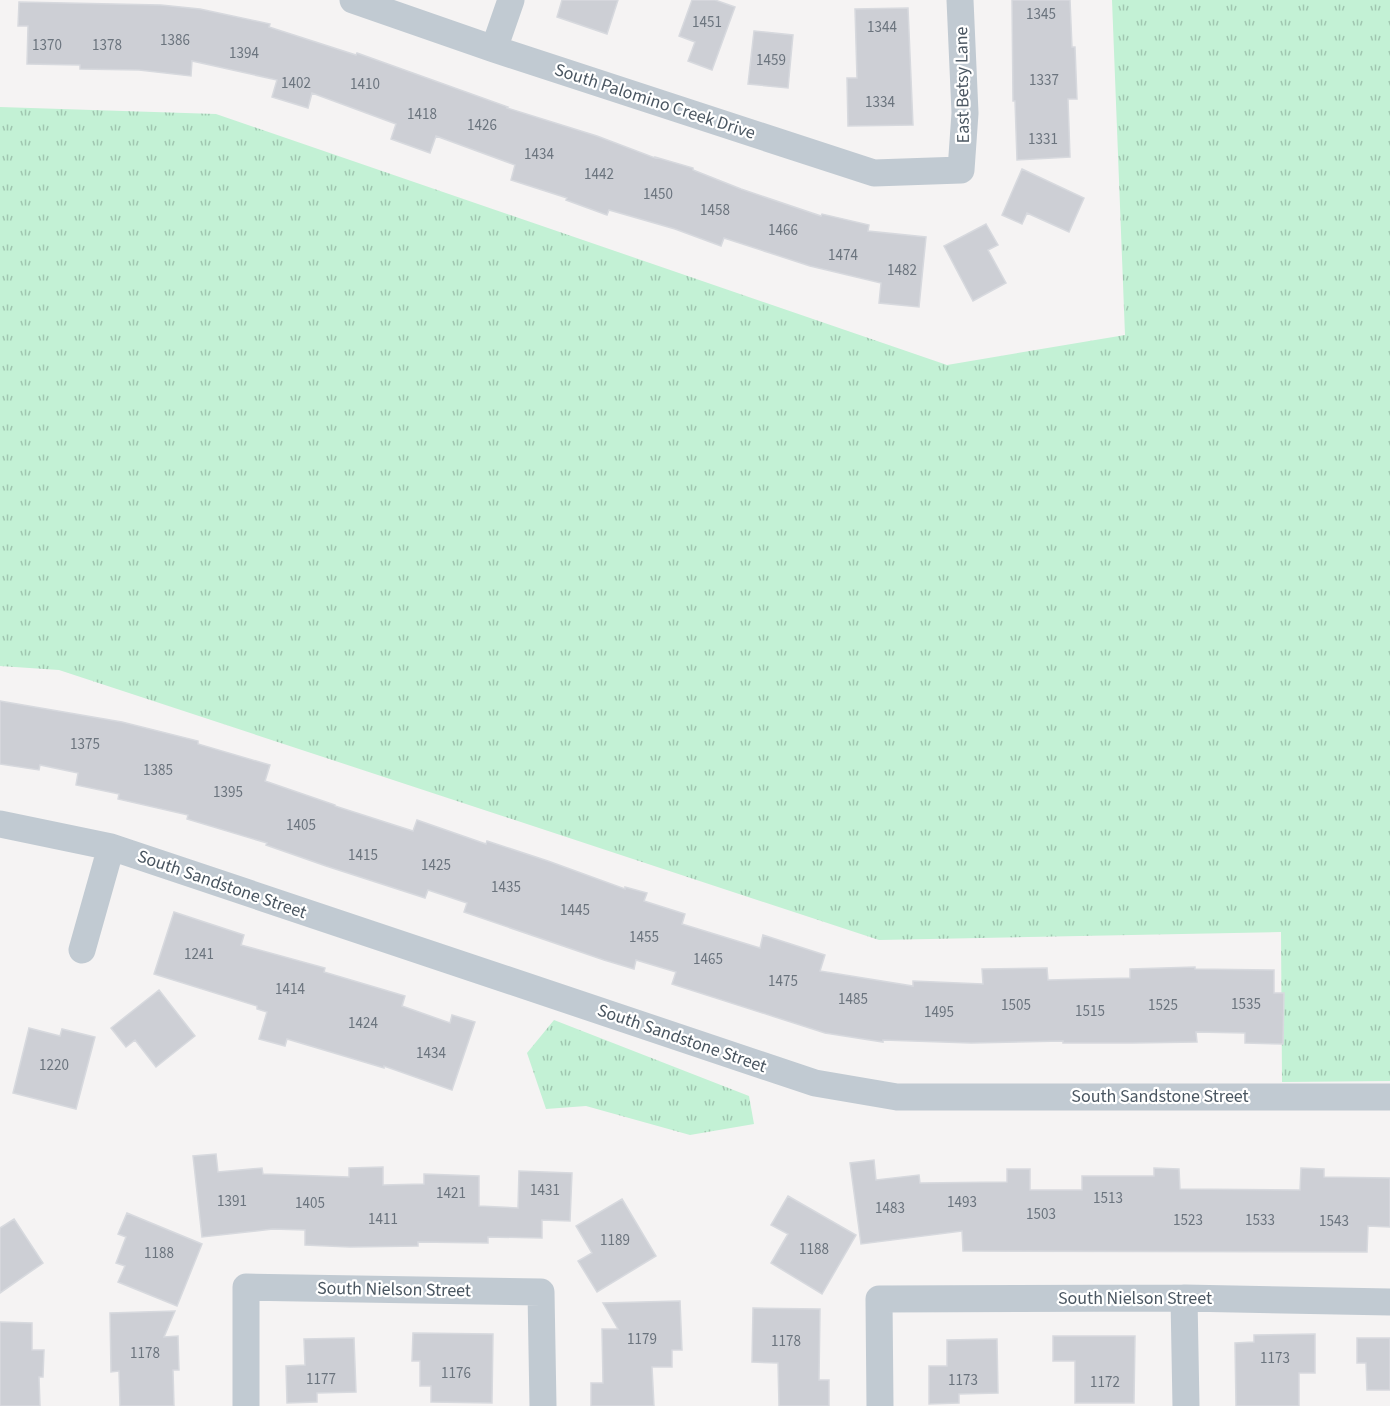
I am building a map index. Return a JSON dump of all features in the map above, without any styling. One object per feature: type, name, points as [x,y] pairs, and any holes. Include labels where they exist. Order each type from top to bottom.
[{"type":"street","name":"South Palomino Creek Drive","points":[[353,0],[494,49],[874,173],[961,170]]},
{"type":"street","points":[[494,49],[510,0]]},
{"type":"street","name":"East Betsy Lane","points":[[960,0],[965,113],[961,170]]},
{"type":"street","name":"South Sandstone Street","points":[[0,824],[111,847],[815,1083],[897,1097],[1390,1097]]},
{"type":"street","points":[[81,950],[111,847]]},
{"type":"street","name":"South Nielson Street","points":[[246,1406],[246,1287],[541,1292],[543,1406]]},
{"type":"street","points":[[1184,1298],[1185,1406]]},
{"type":"street","name":"South Nielson Street","points":[[880,1406],[879,1299],[1184,1298],[1390,1302]]},
{"type":"green space","points":[[1112,0],[1390,0],[1390,1081],[1282,1082],[1281,932],[879,940],[59,670],[0,666],[0,107],[216,114],[947,365],[1125,335]]},
{"type":"green space","points":[[554,1020],[749,1096],[754,1124],[690,1135],[586,1106],[546,1109],[527,1053]]},
{"type":"building","points":[[562,0],[618,0],[607,34],[557,17]]},
{"type":"building","points":[[692,0],[715,0],[735,7],[712,70],[688,61],[695,42],[679,36]]},
{"type":"building","points":[[1012,0],[1070,0],[1077,99],[1068,99],[1070,157],[1017,160],[1015,101],[1013,101]]},
{"type":"building","points":[[19,2],[161,5],[200,9],[270,24],[269,27],[356,55],[357,53],[507,108],[597,136],[655,158],[693,168],[693,170],[741,189],[821,216],[822,214],[869,225],[868,231],[926,237],[919,307],[879,303],[881,283],[810,266],[724,238],[721,246],[675,229],[609,210],[607,215],[566,200],[567,198],[511,180],[515,165],[436,136],[430,153],[391,139],[396,124],[312,93],[308,108],[272,97],[277,80],[192,61],[191,76],[139,70],[80,69],[80,65],[27,64],[28,26],[18,26]]},
{"type":"building","points":[[908,8],[913,125],[848,126],[847,78],[857,78],[855,9]]},
{"type":"building","points":[[754,31],[793,35],[788,88],[748,84]]},
{"type":"building","points":[[1022,169],[1084,198],[1069,232],[1027,213],[1022,224],[1002,215]]},
{"type":"building","points":[[986,224],[998,245],[988,250],[1006,283],[973,301],[944,246]]},
{"type":"building","points":[[0,701],[122,722],[198,741],[198,744],[270,765],[265,781],[335,806],[413,831],[417,820],[486,844],[487,841],[548,861],[625,889],[625,887],[647,893],[644,901],[685,914],[682,924],[760,948],[763,935],[825,955],[820,971],[913,986],[913,981],[983,984],[982,969],[1047,968],[1048,980],[1130,978],[1130,969],[1195,967],[1195,969],[1274,970],[1274,993],[1284,993],[1283,1044],[1245,1043],[1245,1033],[1196,1032],[1197,1042],[971,1043],[883,1040],[883,1042],[825,1033],[672,984],[676,972],[636,960],[634,969],[604,960],[464,912],[467,903],[428,890],[425,898],[326,866],[266,845],[267,843],[187,819],[188,815],[118,799],[119,794],[76,785],[78,773],[40,765],[39,770],[0,764]]},
{"type":"building","points":[[174,912],[244,935],[241,945],[325,968],[324,972],[405,996],[402,1006],[450,1023],[452,1015],[475,1022],[452,1090],[384,1066],[384,1068],[287,1039],[285,1046],[259,1039],[267,1012],[257,1009],[257,1006],[154,974]]},
{"type":"building","points":[[159,990],[195,1036],[156,1067],[135,1040],[126,1047],[111,1028]]},
{"type":"building","points":[[29,1028],[60,1036],[62,1029],[95,1037],[76,1109],[13,1093]]},
{"type":"building","points":[[216,1154],[218,1172],[262,1168],[263,1174],[349,1177],[349,1168],[383,1167],[383,1185],[424,1184],[424,1174],[479,1176],[479,1206],[518,1208],[519,1171],[572,1173],[570,1221],[542,1220],[542,1238],[488,1237],[488,1243],[418,1242],[418,1246],[350,1247],[305,1245],[305,1230],[273,1229],[202,1237],[193,1156]]},
{"type":"building","points":[[874,1160],[876,1180],[919,1175],[920,1183],[1007,1182],[1007,1169],[1030,1169],[1030,1190],[1082,1190],[1082,1176],[1154,1176],[1154,1168],[1179,1169],[1180,1189],[1300,1190],[1301,1168],[1324,1169],[1324,1177],[1390,1178],[1390,1227],[1368,1226],[1367,1252],[963,1251],[962,1231],[861,1244],[850,1163]]},
{"type":"building","points":[[788,1196],[856,1235],[822,1294],[771,1263],[788,1234],[771,1225]]},
{"type":"building","points":[[622,1199],[656,1256],[597,1292],[578,1261],[592,1253],[576,1226]]},
{"type":"building","points":[[127,1213],[202,1244],[177,1306],[118,1282],[125,1266],[116,1263],[126,1237],[118,1234]]},
{"type":"building","points":[[14,1219],[43,1263],[0,1293],[0,1228]]},
{"type":"building","points":[[680,1301],[682,1350],[672,1350],[672,1367],[652,1367],[654,1406],[591,1406],[591,1383],[603,1383],[602,1329],[618,1329],[603,1303]]},
{"type":"building","points":[[753,1308],[820,1309],[819,1380],[829,1380],[829,1406],[779,1406],[778,1363],[752,1362]]},
{"type":"building","points":[[175,1311],[164,1337],[178,1336],[179,1370],[173,1370],[174,1406],[120,1406],[119,1371],[111,1372],[110,1313]]},
{"type":"building","points":[[0,1322],[32,1323],[32,1350],[44,1350],[43,1377],[39,1377],[40,1406],[0,1406]]},
{"type":"building","points":[[413,1333],[493,1334],[492,1403],[431,1402],[431,1386],[420,1386],[420,1361],[412,1361]]},
{"type":"building","points":[[1315,1334],[1315,1373],[1299,1373],[1299,1406],[1236,1406],[1235,1343],[1254,1342],[1254,1335]]},
{"type":"building","points":[[1053,1336],[1135,1336],[1134,1403],[1075,1403],[1075,1361],[1053,1361]]},
{"type":"building","points":[[354,1338],[356,1392],[317,1393],[317,1402],[287,1403],[286,1366],[305,1365],[304,1339]]},
{"type":"building","points":[[1357,1338],[1390,1338],[1390,1390],[1367,1390],[1366,1363],[1357,1363]]},
{"type":"building","points":[[997,1339],[998,1393],[959,1394],[959,1403],[929,1404],[929,1366],[947,1366],[947,1340]]}]
